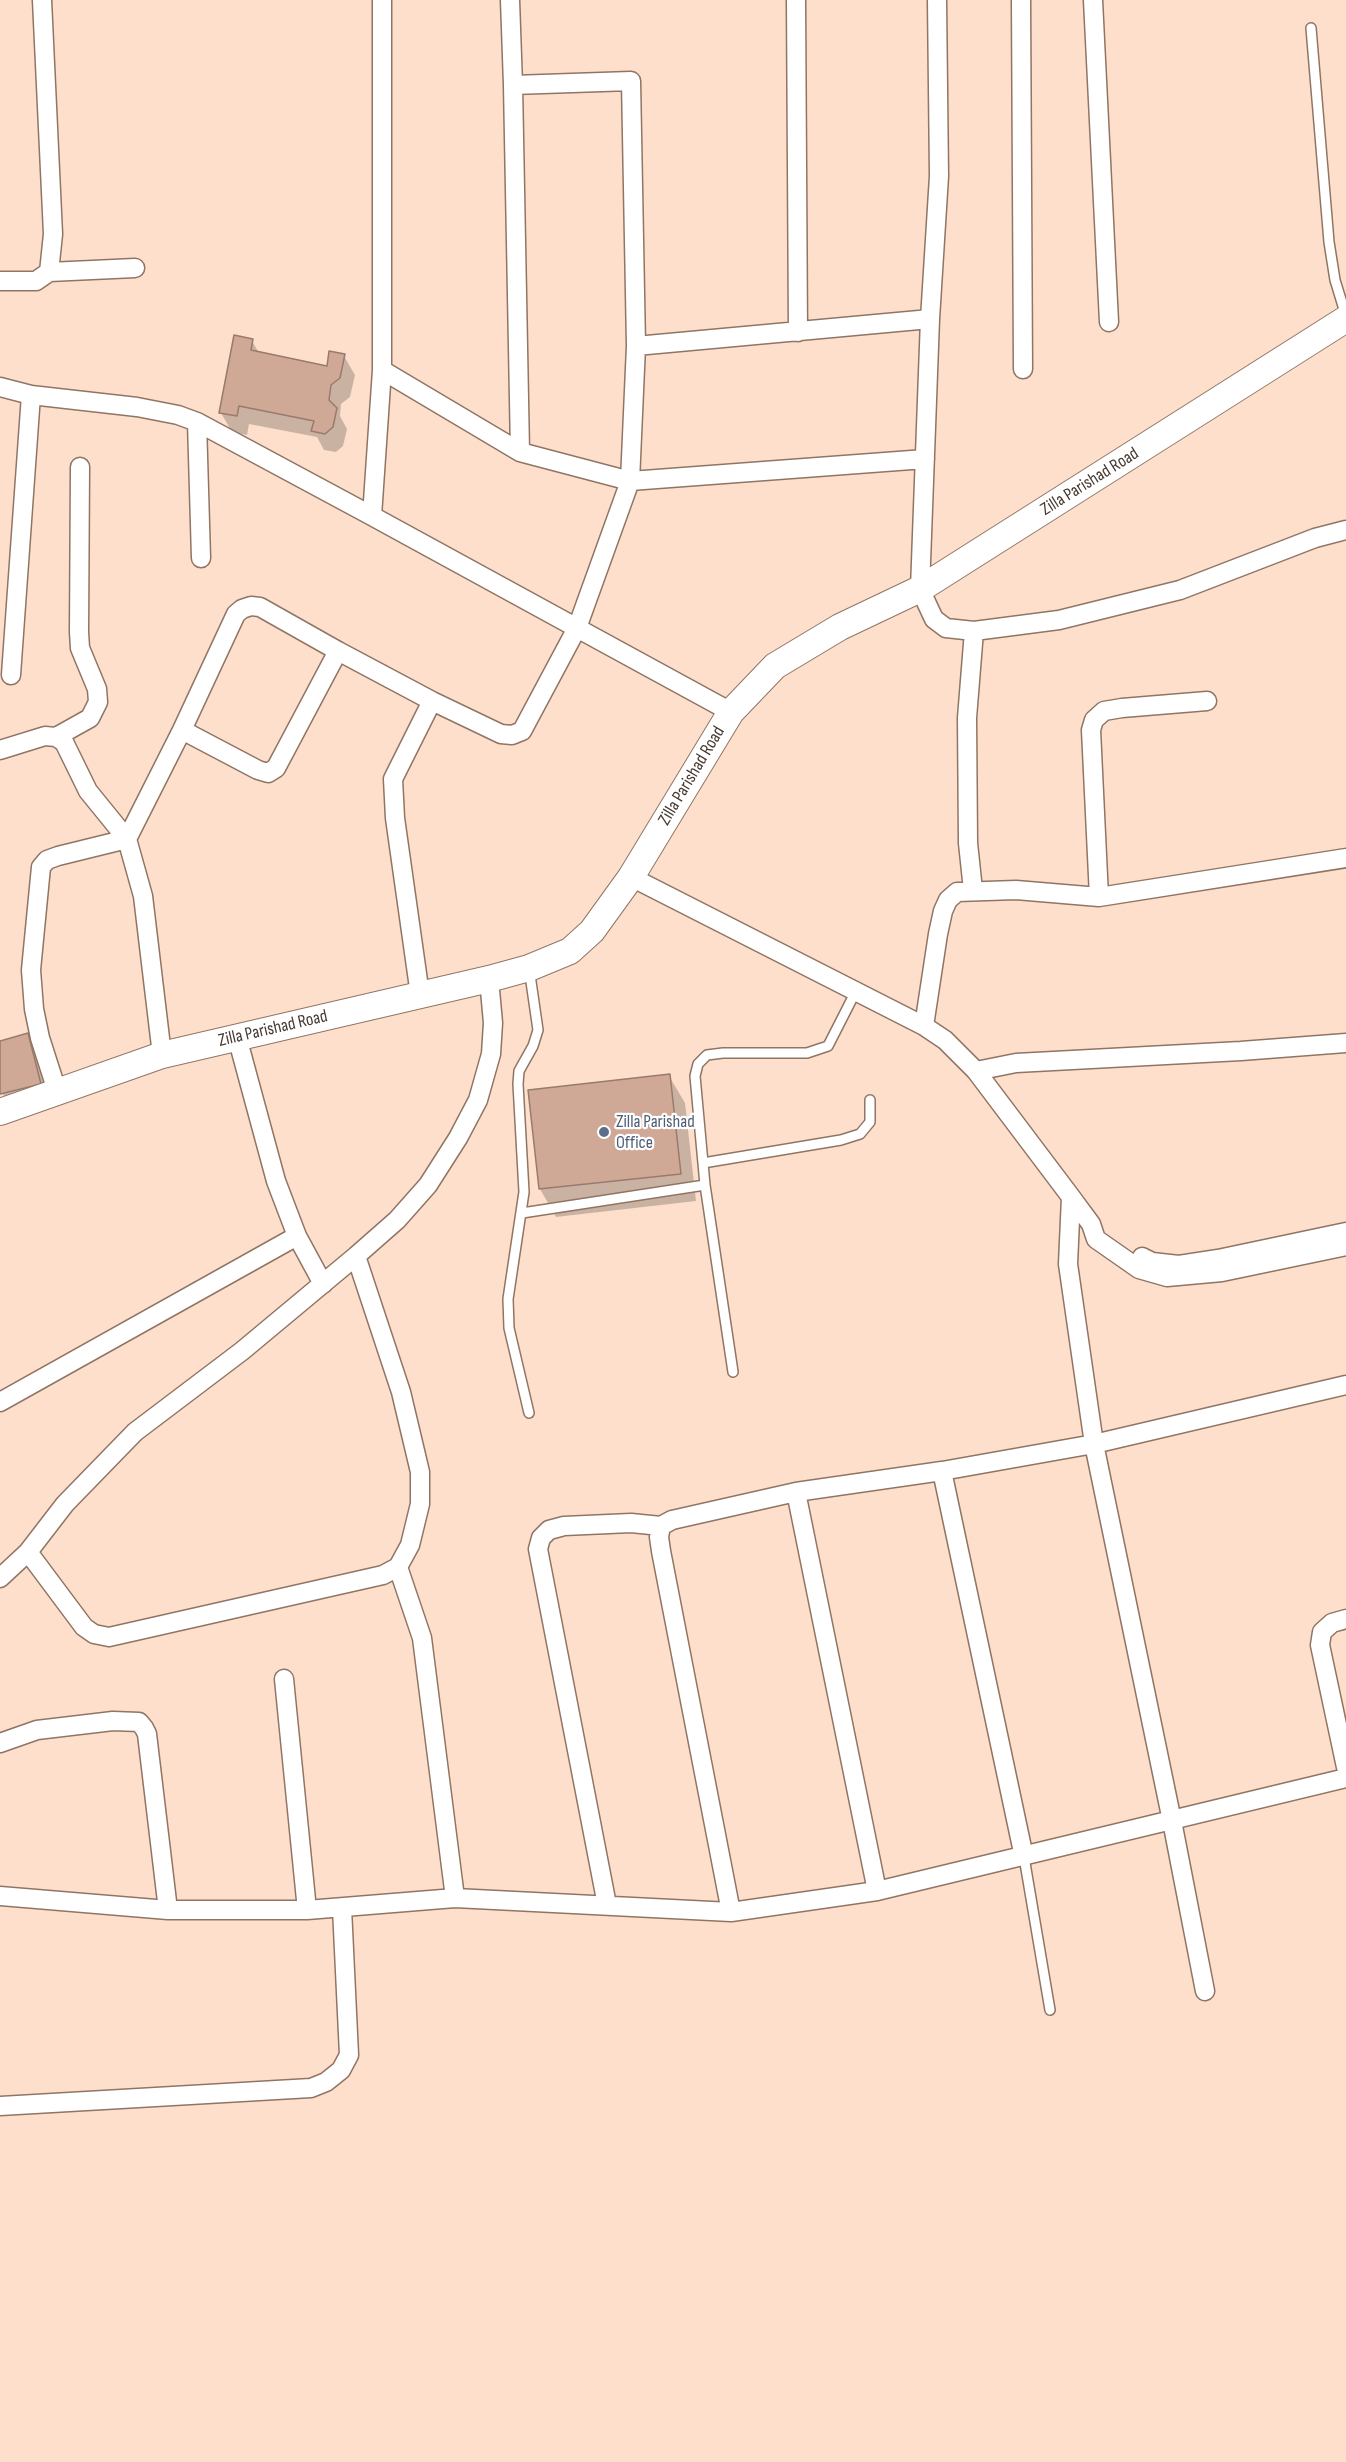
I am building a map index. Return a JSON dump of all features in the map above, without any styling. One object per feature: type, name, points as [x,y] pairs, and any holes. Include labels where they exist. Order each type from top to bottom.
[{"type":"main road","name":"Zilla Parishad Road","points":[[0,1112],[162,1054],[489,979],[529,968],[570,951],[592,931],[631,877],[731,712],[775,666],[840,627],[920,589],[1346,317]]},
{"type":"street","points":[[42,0],[53,234],[49,272]]},
{"type":"street","points":[[372,516],[381,370],[382,0]]},
{"type":"street","points":[[510,0],[520,452]]},
{"type":"street","points":[[796,0],[798,332]]},
{"type":"street","points":[[937,0],[939,176],[930,319],[920,589],[934,619],[946,628],[974,631],[1059,620],[1180,590],[1315,538],[1346,530]]},
{"type":"street","points":[[1021,0],[1023,369]]},
{"type":"street","points":[[1093,0],[1109,322]]},
{"type":"street","points":[[57,1091],[40,1038],[34,1009],[31,970],[41,867],[47,860],[58,856],[127,839],[182,730],[236,614],[251,606],[260,607],[432,701],[501,734],[512,735],[522,731],[578,628],[630,481],[636,346],[631,81],[513,85]]},
{"type":"street","points":[[0,281],[36,280],[49,272],[135,268]]},
{"type":"street","points":[[636,346],[930,319]]},
{"type":"street","points":[[381,370],[520,452],[630,481],[925,459]]},
{"type":"street","points":[[0,387],[31,395],[137,407],[178,415],[197,422],[731,712]]},
{"type":"street","points":[[12,675],[31,395]]},
{"type":"street","points":[[197,422],[201,558]]},
{"type":"street","points":[[56,737],[90,718],[98,702],[97,689],[80,648],[80,467]]},
{"type":"street","points":[[973,890],[968,843],[966,753],[974,631]]},
{"type":"street","points":[[182,730],[268,773],[276,768],[338,651]]},
{"type":"street","points":[[420,995],[395,818],[393,779],[432,701]]},
{"type":"street","points":[[1099,897],[1091,730],[1094,720],[1104,711],[1207,701]]},
{"type":"street","points":[[0,750],[45,736],[56,737],[64,742],[88,792],[127,839],[143,896],[162,1054]]},
{"type":"street","points":[[924,1026],[943,911],[948,900],[957,892],[1016,890],[1099,897],[1346,858]]},
{"type":"street","points":[[631,877],[924,1026],[945,1040],[976,1071],[1071,1197],[1090,1224],[1096,1239],[1139,1269],[1167,1277],[1222,1272],[1346,1246]]},
{"type":"street","points":[[0,1578],[28,1552],[65,1504],[135,1432],[242,1351],[323,1284],[397,1220],[428,1185],[458,1138],[478,1100],[492,1054],[493,1023],[489,979]]},
{"type":"street","points":[[237,1037],[276,1181],[297,1236],[323,1284]]},
{"type":"street","points":[[976,1071],[1016,1063],[1346,1043]]},
{"type":"street","points":[[1071,1197],[1068,1264],[1094,1444],[1205,1991]]},
{"type":"street","points":[[1090,1224],[1103,1230],[1133,1253],[1152,1262],[1179,1265],[1346,1232]]},
{"type":"street","points":[[0,1402],[297,1236]]},
{"type":"street","points":[[28,1552],[84,1627],[94,1634],[109,1637],[383,1575],[398,1567],[410,1545],[420,1504],[420,1472],[401,1392],[356,1256]]},
{"type":"street","points":[[607,1905],[538,1549],[541,1538],[549,1530],[564,1526],[632,1523],[661,1526],[672,1520],[795,1492],[942,1471],[1094,1444],[1346,1385]]},
{"type":"street","points":[[942,1471],[1024,1857]]},
{"type":"street","points":[[795,1492],[877,1891]]},
{"type":"street","points":[[661,1526],[658,1537],[731,1912]]},
{"type":"street","points":[[398,1567],[422,1638],[455,1898]]},
{"type":"street","points":[[1346,1618],[1332,1623],[1322,1632],[1320,1645],[1346,1767]]},
{"type":"street","points":[[284,1679],[307,1910]]},
{"type":"street","points":[[0,1743],[37,1730],[112,1721],[139,1722],[144,1728],[168,1910]]},
{"type":"street","points":[[1,1890],[168,1910],[307,1910],[455,1898],[731,1912],[877,1891],[1346,1778]]},
{"type":"street","points":[[0,2106],[311,2088],[326,2082],[341,2070],[349,2055],[342,1908]]},
{"type":"lane","points":[[1311,28],[1329,242],[1335,280],[1346,317]]},
{"type":"lane","points":[[529,968],[538,1030],[533,1046],[519,1071],[524,1192],[508,1299],[510,1328],[529,1413]]},
{"type":"lane","points":[[733,1372],[705,1185],[695,1076],[698,1064],[707,1055],[807,1053],[828,1046],[856,991]]},
{"type":"lane","points":[[703,1163],[840,1140],[860,1134],[870,1122],[870,1100]]},
{"type":"lane","points":[[522,1213],[705,1185]]},
{"type":"lane","points":[[1024,1857],[1050,2010]]},
{"type":"building","points":[[234,335],[253,339],[251,350],[327,366],[329,351],[345,354],[340,378],[331,385],[329,400],[337,408],[333,427],[325,434],[311,431],[314,421],[239,406],[237,416],[219,413]]},
{"type":"building","points":[[28,1033],[41,1084],[0,1094],[0,1041]]},
{"type":"building","name":"Zilla Parishad Office","points":[[670,1074],[681,1174],[539,1189],[528,1090]]},
{"type":"place","name":"Zilla Parishad Office","points":[[604,1132]]}]
